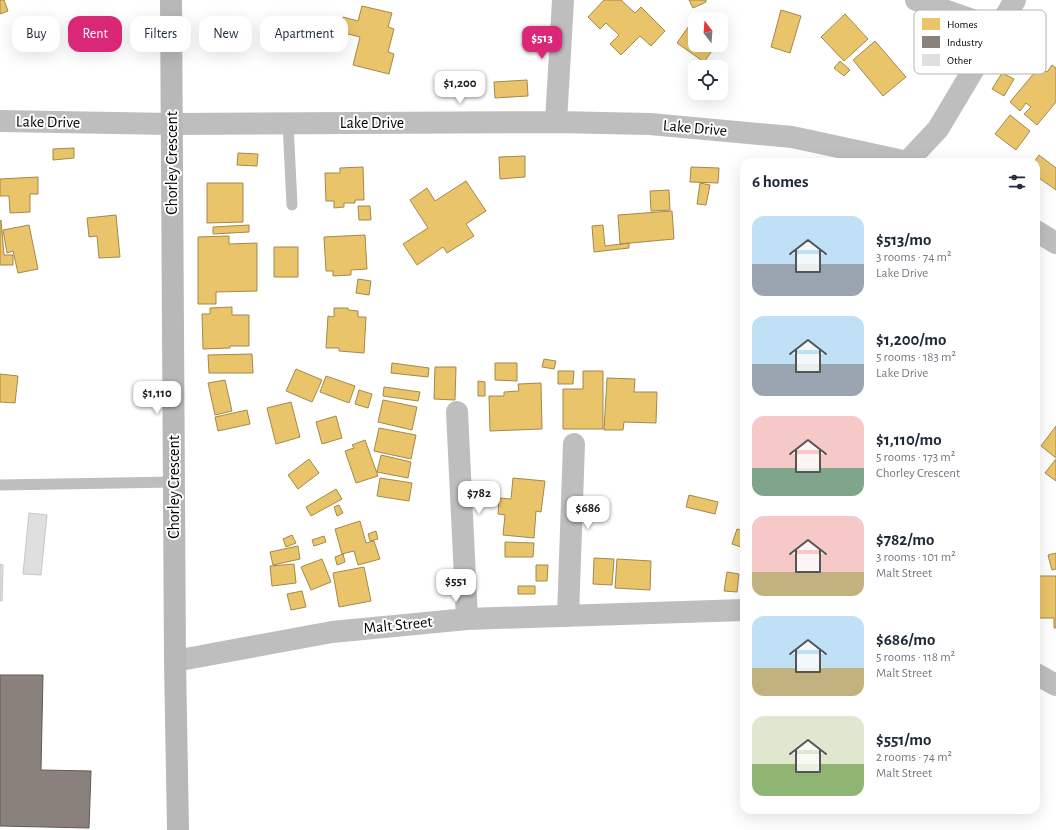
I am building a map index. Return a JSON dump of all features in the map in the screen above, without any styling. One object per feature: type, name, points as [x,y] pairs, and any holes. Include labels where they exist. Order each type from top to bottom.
[{"type":"main road","name":"Chorley Crescent","points":[[171,0],[175,661],[178,830]]},
{"type":"street","points":[[556,122],[563,0]]},
{"type":"street","points":[[916,0],[944,10]]},
{"type":"street","points":[[1009,10],[1015,0]]},
{"type":"street","points":[[911,158],[938,128],[971,74]]},
{"type":"street","name":"Lake Drive","points":[[0,121],[172,124],[556,122],[650,124],[792,137],[889,158]]},
{"type":"street","points":[[1040,233],[1056,243]]},
{"type":"street","points":[[457,412],[467,619]]},
{"type":"street","points":[[568,616],[574,444]]},
{"type":"street","name":"Malt Street","points":[[175,661],[332,632],[467,619],[740,610]]},
{"type":"street","points":[[1040,676],[1056,685]]},
{"type":"lane","points":[[288,124],[292,205]]},
{"type":"lane","points":[[0,485],[174,482]]},
{"type":"building: Homes","points":[[0,0],[4,0],[8,11],[0,14]]},
{"type":"building: Homes","points":[[604,0],[621,0],[635,13],[641,7],[665,31],[651,46],[640,36],[621,55],[610,44],[619,35],[606,23],[600,29],[588,17]]},
{"type":"building: Homes","points":[[689,0],[706,0],[706,2],[693,8]]},
{"type":"building: Homes","points":[[362,6],[392,13],[388,27],[394,29],[388,52],[394,54],[389,74],[353,65],[360,37],[348,34],[348,18],[358,21]]},
{"type":"building: Homes","points":[[781,10],[801,16],[790,53],[771,47]]},
{"type":"building: Homes","points":[[845,14],[868,39],[844,61],[821,37]]},
{"type":"building: Homes","points":[[688,27],[688,51],[677,43]]},
{"type":"building: Homes","points":[[875,41],[906,77],[883,96],[853,60]]},
{"type":"building: Homes","points":[[690,52],[711,52],[705,60],[701,60]]},
{"type":"building: Homes","points":[[840,61],[850,70],[844,76],[834,68]]},
{"type":"building: Homes","points":[[1052,65],[1056,68],[1056,102],[1037,125],[1024,114],[1031,107],[1026,103],[1020,111],[1010,102],[1033,74],[1046,74],[1046,71],[1047,72]]},
{"type":"building: Homes","points":[[1001,74],[1014,79],[1004,96],[992,89]]},
{"type":"building: Homes","points":[[527,80],[528,96],[495,98],[494,82]]},
{"type":"building: Homes","points":[[1010,115],[1030,131],[1016,150],[995,134]]},
{"type":"building: Homes","points":[[74,148],[74,158],[53,160],[53,149]]},
{"type":"building: Homes","points":[[238,153],[258,154],[257,166],[237,165]]},
{"type":"building: Homes","points":[[1039,155],[1056,168],[1056,190],[1040,179],[1040,158],[1037,158]]},
{"type":"building: Homes","points":[[525,156],[525,177],[500,179],[499,157]]},
{"type":"building: Homes","points":[[363,167],[364,200],[355,200],[355,203],[344,203],[344,207],[334,208],[334,201],[326,201],[325,173],[340,173],[340,168]]},
{"type":"building: Homes","points":[[691,167],[719,168],[718,183],[690,182]]},
{"type":"building: Homes","points":[[38,177],[38,194],[30,194],[30,212],[10,213],[9,196],[0,196],[0,179]]},
{"type":"building: Homes","points":[[466,181],[486,211],[466,224],[474,236],[447,253],[443,247],[417,265],[403,244],[428,228],[410,200],[427,188],[435,201]]},
{"type":"building: Homes","points":[[207,183],[243,183],[243,222],[207,223]]},
{"type":"building: Homes","points":[[700,183],[710,185],[706,205],[697,204]]},
{"type":"building: Homes","points":[[669,190],[670,210],[651,211],[650,191]]},
{"type":"building: Homes","points":[[358,206],[370,206],[371,220],[359,220]]},
{"type":"building: Homes","points":[[672,211],[674,239],[620,244],[618,215]]},
{"type":"building: Homes","points":[[116,215],[120,257],[99,258],[97,236],[89,237],[87,218]]},
{"type":"building: Homes","points":[[1,220],[4,255],[13,255],[13,265],[0,265]]},
{"type":"building: Homes","points":[[29,225],[38,269],[18,273],[13,251],[7,253],[3,230]]},
{"type":"building: Homes","points":[[249,225],[249,232],[213,234],[213,227]]},
{"type":"building: Homes","points":[[603,225],[605,246],[629,243],[629,248],[594,252],[592,226]]},
{"type":"building: Homes","points":[[365,235],[367,269],[351,270],[351,275],[333,276],[333,271],[326,271],[324,237]]},
{"type":"building: Homes","points":[[229,236],[229,244],[257,243],[257,291],[216,292],[216,304],[198,304],[198,237]]},
{"type":"building: Homes","points":[[274,247],[298,247],[298,277],[274,277]]},
{"type":"building: Homes","points":[[358,279],[371,281],[369,295],[356,293]]},
{"type":"building: Homes","points":[[232,307],[232,315],[249,315],[249,346],[230,346],[230,348],[203,349],[202,314],[210,314],[210,308]]},
{"type":"building: Homes","points":[[334,308],[348,308],[348,310],[358,311],[358,317],[366,317],[364,353],[339,351],[339,348],[326,348],[328,316],[334,317]]},
{"type":"building: Homes","points":[[252,354],[253,373],[209,373],[208,355]]},
{"type":"building: Homes","points":[[544,359],[556,361],[554,369],[542,367]]},
{"type":"building: Homes","points":[[392,363],[429,368],[428,377],[391,373]]},
{"type":"building: Homes","points":[[495,363],[517,363],[517,381],[495,380]]},
{"type":"building: Homes","points":[[435,367],[456,367],[455,400],[434,399]]},
{"type":"building: Homes","points":[[296,369],[322,380],[312,402],[286,391]]},
{"type":"building: Homes","points":[[558,371],[574,371],[573,384],[558,384]]},
{"type":"building: Homes","points":[[583,371],[603,371],[603,429],[563,429],[563,389],[583,389]]},
{"type":"building: Homes","points":[[0,374],[18,376],[15,403],[0,402]]},
{"type":"building: Homes","points":[[326,376],[355,386],[349,403],[320,392]]},
{"type":"building: Homes","points":[[607,378],[635,379],[634,392],[657,392],[656,423],[624,422],[623,430],[604,430]]},
{"type":"building: Homes","points":[[225,380],[232,411],[215,415],[208,383]]},
{"type":"building: Homes","points":[[478,381],[485,382],[485,396],[478,396]]},
{"type":"building: Homes","points":[[541,383],[542,429],[490,431],[489,396],[504,396],[504,392],[519,391],[518,384]]},
{"type":"building: Homes","points":[[384,387],[420,392],[418,401],[383,396]]},
{"type":"building: Homes","points":[[359,390],[372,394],[368,408],[355,404]]},
{"type":"building: Homes","points":[[383,400],[417,407],[412,430],[378,422]]},
{"type":"building: Homes","points":[[291,402],[300,437],[276,444],[267,408]]},
{"type":"building: Homes","points":[[247,410],[250,424],[218,431],[215,417]]},
{"type":"building: Homes","points":[[336,416],[342,438],[322,444],[316,422]]},
{"type":"building: Homes","points":[[1056,426],[1056,458],[1041,446]]},
{"type":"building: Homes","points":[[379,428],[416,435],[411,459],[374,451]]},
{"type":"building: Homes","points":[[365,440],[378,476],[356,483],[345,451],[354,448],[352,445]]},
{"type":"building: Homes","points":[[381,455],[411,462],[408,478],[377,472]]},
{"type":"building: Homes","points":[[309,459],[319,473],[298,489],[288,475]]},
{"type":"building: Homes","points":[[1056,459],[1056,481],[1045,473]]},
{"type":"building: Homes","points":[[380,478],[412,483],[409,501],[377,496]]},
{"type":"building: Homes","points":[[513,478],[545,481],[541,512],[536,511],[534,538],[503,535],[505,515],[498,514],[499,498],[511,499]]},
{"type":"building: Homes","points":[[336,489],[342,499],[311,516],[306,507]]},
{"type":"building: Homes","points":[[689,495],[718,502],[715,514],[686,507]]},
{"type":"building: Homes","points":[[339,505],[343,513],[337,516],[334,507]]},
{"type":"building: Homes","points":[[360,521],[366,543],[374,541],[380,559],[358,565],[354,551],[342,554],[335,529]]},
{"type":"building: Homes","points":[[737,529],[740,530],[740,547],[732,544]]},
{"type":"building: Homes","points":[[376,531],[378,539],[370,541],[368,534]]},
{"type":"building: Homes","points":[[292,535],[296,543],[286,547],[283,539]]},
{"type":"building: Homes","points":[[324,536],[326,542],[314,546],[312,540]]},
{"type":"building: Homes","points":[[505,542],[534,543],[533,557],[505,557]]},
{"type":"building: Homes","points":[[298,546],[300,559],[273,565],[270,552]]},
{"type":"building: Homes","points":[[1056,553],[1056,569],[1052,570],[1048,555]]},
{"type":"building: Homes","points":[[343,554],[345,562],[337,565],[335,557]]},
{"type":"building: Homes","points":[[594,558],[614,559],[612,585],[593,584]]},
{"type":"building: Homes","points":[[322,559],[331,582],[311,590],[301,567]]},
{"type":"building: Homes","points":[[617,559],[651,561],[650,590],[615,588]]},
{"type":"building: Homes","points":[[294,564],[296,583],[272,586],[270,566]]},
{"type":"building: Homes","points":[[536,565],[548,565],[547,581],[536,581]]},
{"type":"building: Homes","points":[[364,567],[371,601],[339,607],[333,573]]},
{"type":"building: Homes","points":[[727,572],[739,574],[737,592],[724,591]]},
{"type":"building: Homes","points":[[1040,576],[1056,576],[1056,628],[1054,628],[1054,618],[1040,618]]},
{"type":"building: Homes","points":[[518,586],[535,586],[535,594],[518,594]]},
{"type":"building: Homes","points":[[302,591],[306,607],[291,610],[287,594]]},
{"type":"building: Industry","points":[[0,675],[43,675],[41,770],[91,771],[89,828],[0,826]]},
{"type":"building: Other","points":[[29,513],[47,515],[41,575],[23,574]]},
{"type":"building: Other","points":[[0,564],[3,565],[2,601],[0,601]]}]
